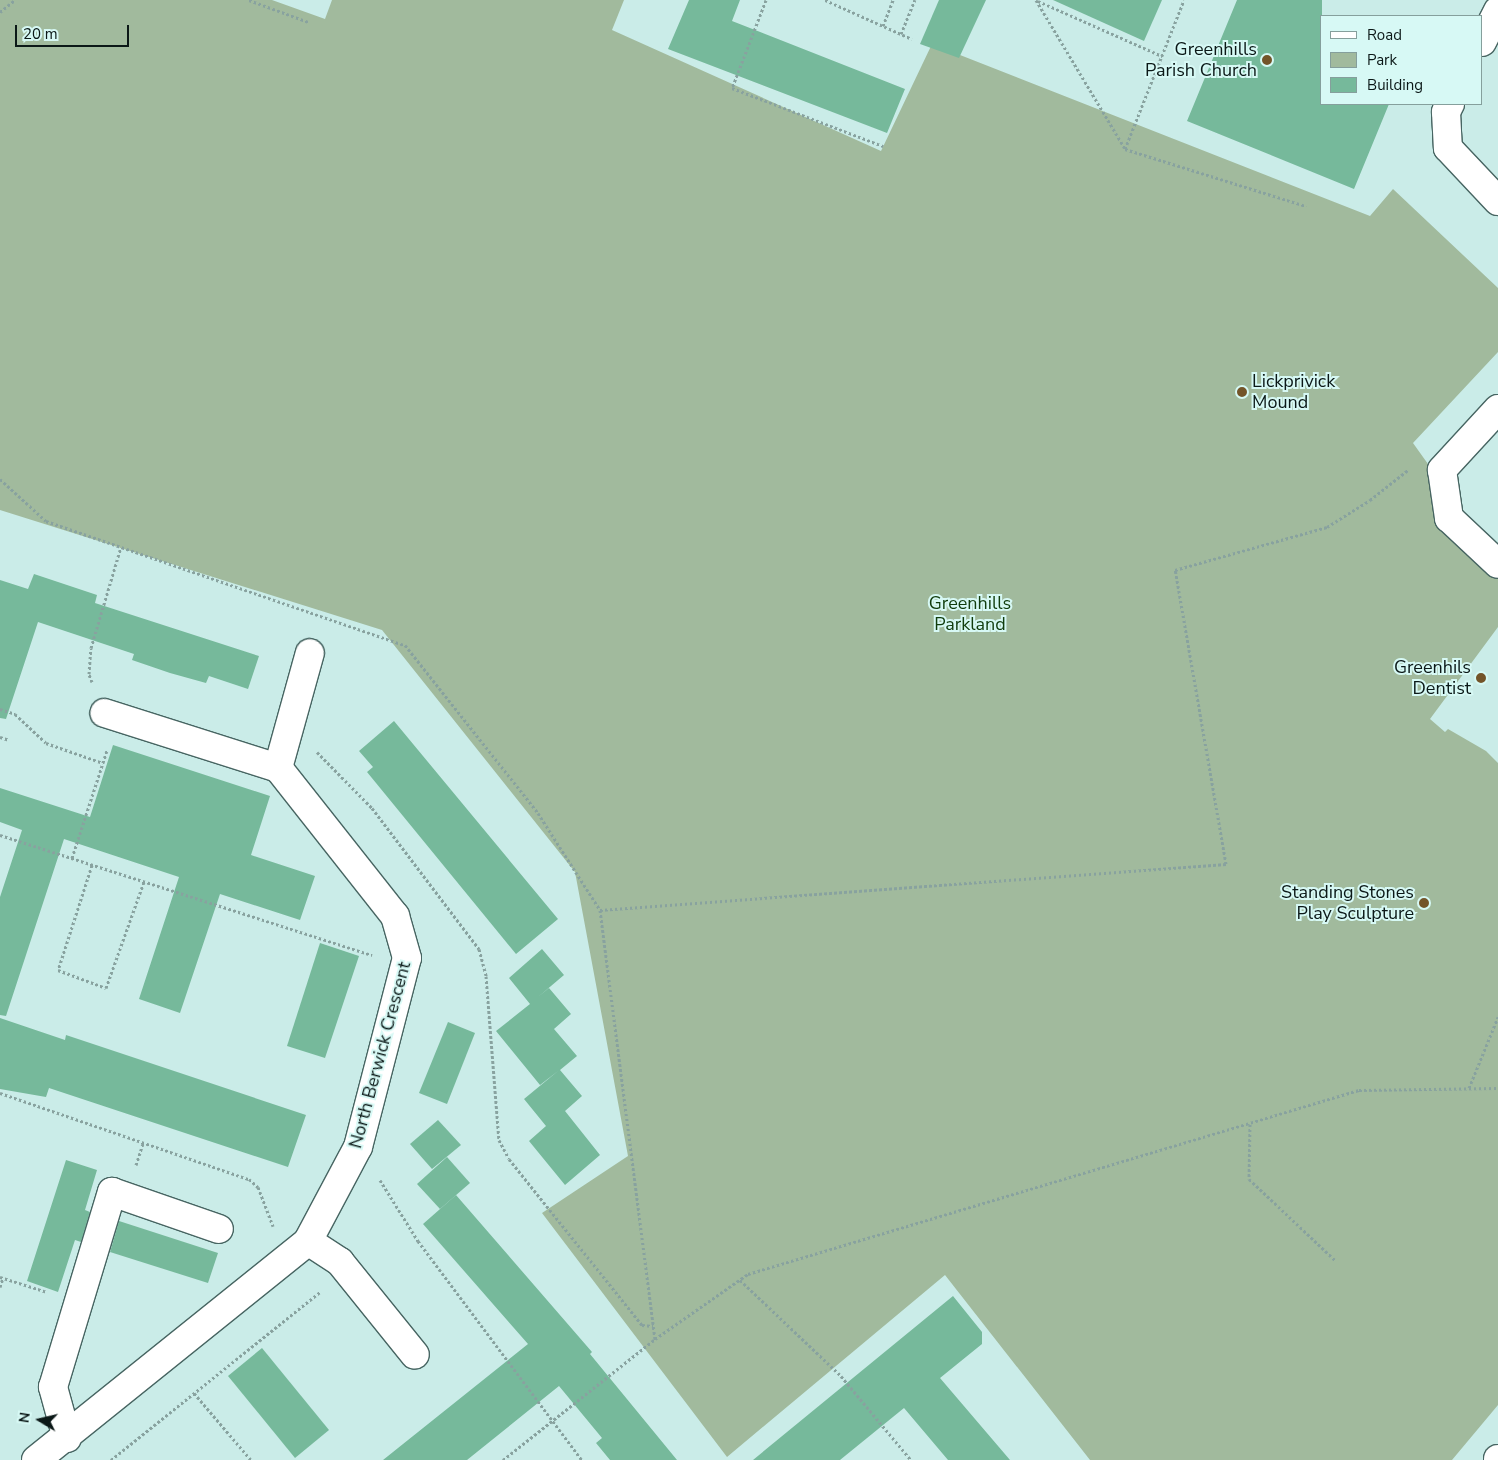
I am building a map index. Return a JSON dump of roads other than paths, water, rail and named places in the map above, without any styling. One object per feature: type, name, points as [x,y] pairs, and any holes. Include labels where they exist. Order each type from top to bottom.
[{"type":"street","points":[[1483,40],[1498,11]]},
{"type":"street","points":[[1450,105],[1446,112],[1448,148],[1498,201]]},
{"type":"street","points":[[1498,409],[1442,470],[1449,518],[1498,564]]},
{"type":"street","points":[[105,713],[278,768],[310,653]]},
{"type":"street","name":"North Berwick Crescent","points":[[36,1460],[67,1438],[308,1241],[358,1147],[408,958],[395,916],[278,768]]},
{"type":"street","points":[[67,1438],[53,1387],[112,1192],[219,1229]]},
{"type":"street","points":[[308,1241],[340,1262],[415,1355]]},
{"type":"place","name":"Greenhills Parish Church","points":[[1267,60]]},
{"type":"place","name":"Lickprivick Mound","points":[[1242,392]]},
{"type":"place","name":"Greenhils Dentist","points":[[1481,678]]},
{"type":"place","name":"Standing Stones Play Sculpture","points":[[1424,903]]},
{"type":"park label","name":"Greenhills Parkland","points":[[970,614]]}]
